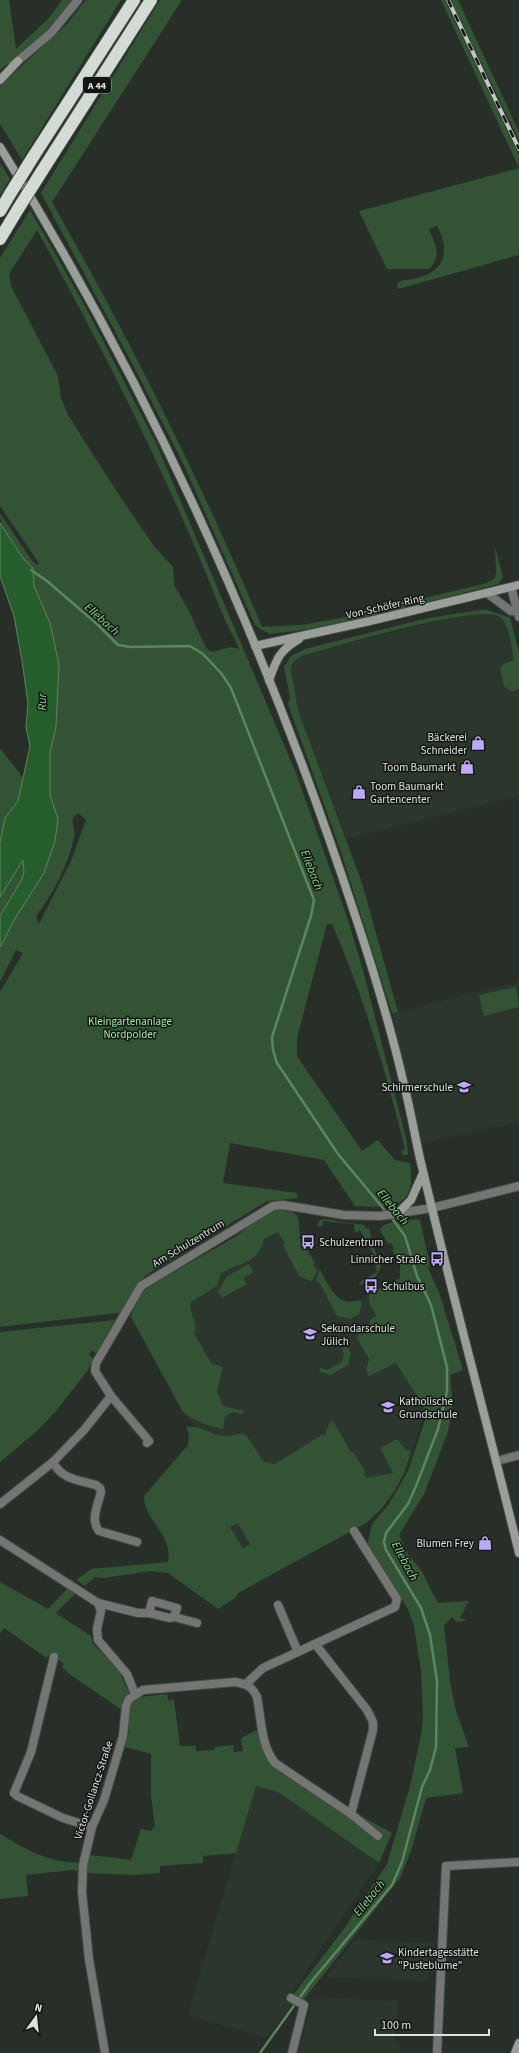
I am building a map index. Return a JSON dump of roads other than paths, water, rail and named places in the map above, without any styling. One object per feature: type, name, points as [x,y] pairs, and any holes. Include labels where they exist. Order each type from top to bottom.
[{"type":"highway","name":"A 44","points":[[0,211],[134,0]]},
{"type":"highway","name":"A 44","points":[[0,239],[151,0]]},
{"type":"main road","points":[[0,80],[18,60]]},
{"type":"main road","points":[[0,147],[81,284],[148,410],[210,543],[255,646],[304,768],[355,916],[396,1049],[423,1173],[497,1461],[519,1553]]},
{"type":"main road","name":"Von-Schöfer-Ring","points":[[255,646],[302,637],[515,586]]},
{"type":"main road","points":[[269,680],[275,664],[284,648],[302,637]]},
{"type":"main road","points":[[396,1214],[412,1200],[423,1173]]},
{"type":"main road","points":[[515,2053],[519,2043]]},
{"type":"street","points":[[0,75],[51,33],[78,0]]},
{"type":"street","points":[[487,593],[511,611],[518,614],[515,586]]},
{"type":"street","name":"Am Schulzentrum","points":[[147,1443],[149,1441],[96,1376],[95,1367],[124,1319],[135,1293],[145,1283],[273,1206],[283,1205],[344,1215],[380,1216],[432,1208],[519,1186]]},
{"type":"street","points":[[0,1504],[53,1462],[84,1430],[111,1396]]},
{"type":"street","points":[[497,1461],[519,1455]]},
{"type":"street","points":[[53,1462],[57,1471],[63,1475],[96,1485],[100,1488],[101,1492],[94,1520],[95,1526],[99,1531],[137,1542]]},
{"type":"street","points":[[246,1684],[263,1668],[316,1645],[395,1607],[397,1599],[354,1531]]},
{"type":"street","points":[[0,1540],[98,1603],[138,1613],[149,1613],[170,1618],[174,1617],[197,1623]]},
{"type":"street","points":[[149,1613],[152,1602],[176,1608],[174,1617]]},
{"type":"street","points":[[98,1603],[101,1611],[97,1629],[98,1640],[127,1674],[135,1694],[142,1690],[227,1682],[246,1684],[253,1689],[257,1696],[264,1738],[271,1758],[275,1763],[351,1814],[378,1836]]},
{"type":"street","points":[[278,1605],[298,1652]]},
{"type":"street","points":[[316,1645],[367,1710],[373,1722],[373,1730],[351,1814]]},
{"type":"street","points":[[54,1657],[31,1752],[14,1793],[17,1796],[51,1812],[92,1827]]},
{"type":"street","name":"Victor-Gollancz-Straße","points":[[105,2053],[89,1959],[82,1892],[83,1865],[92,1827],[104,1800],[116,1763],[123,1736],[126,1706],[129,1699],[135,1694]]},
{"type":"street","points":[[437,2053],[446,1866],[519,1862]]},
{"type":"street","points":[[292,2053],[304,2005],[295,2000]]},
{"type":"water","name":"Rur","points":[[0,523],[22,557],[33,568],[34,586],[50,623],[59,665],[56,726],[50,753],[50,795],[58,819],[55,841],[44,873],[16,917],[0,947],[0,916],[22,879],[24,872],[23,860],[0,897],[0,843],[5,818],[18,801],[30,746],[26,727],[28,703],[22,661],[14,616],[0,576]]},
{"type":"waterway","name":"Ellebach","points":[[31,570],[47,581],[97,624],[118,645],[131,647],[190,646],[203,654],[221,673],[231,688],[314,900],[311,916],[272,1037],[273,1050],[277,1063],[338,1154],[387,1213]]},
{"type":"waterway","name":"Ellebach","points":[[260,2053],[311,1982],[392,1885],[402,1862],[422,1787],[430,1770],[436,1747],[437,1681],[430,1635],[421,1608],[386,1550],[384,1542],[386,1533],[408,1504],[438,1429],[447,1391],[447,1367],[431,1305],[417,1276],[405,1236],[391,1217]]},
{"type":"railway","points":[[448,0],[519,149]]},
{"type":"place","name":"Bäckerei Schneider","points":[[478,743]]},
{"type":"place","name":"Toom Baumarkt","points":[[467,767]]},
{"type":"place","name":"Toom Baumarkt Gartencenter","points":[[359,792]]},
{"type":"place","name":"Schirmerschule","points":[[464,1087]]},
{"type":"place","name":"Schulzentrum","points":[[308,1242]]},
{"type":"place","name":"Linnicher Straße","points":[[437,1259]]},
{"type":"place","name":"Schulbus","points":[[371,1286]]},
{"type":"place","name":"Sekundarschule Jülich","points":[[310,1334]]},
{"type":"place","name":"Katholische Grundschule","points":[[388,1407]]},
{"type":"place","name":"Blumen Frey","points":[[485,1543]]},
{"type":"place","name":"Kindertagesstätte \"Pusteblume\"","points":[[387,1958]]},
{"type":"park label","name":"Kleingartenanlage Nordpolder","points":[[130,1027]]}]
